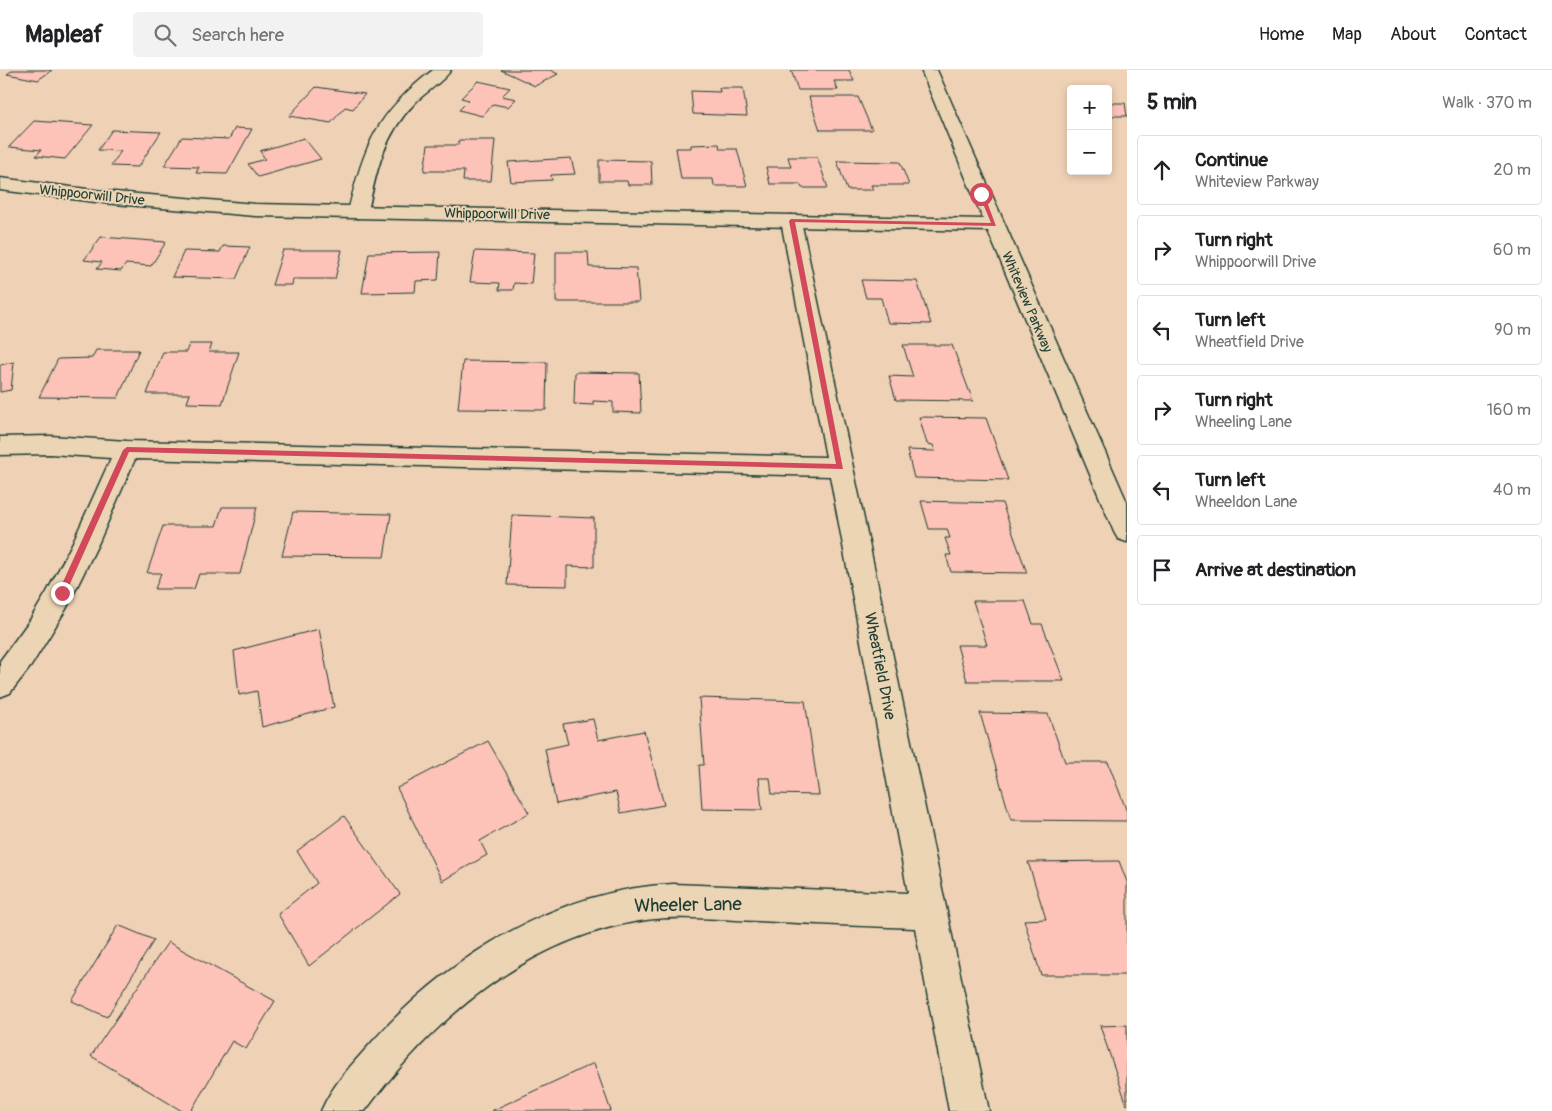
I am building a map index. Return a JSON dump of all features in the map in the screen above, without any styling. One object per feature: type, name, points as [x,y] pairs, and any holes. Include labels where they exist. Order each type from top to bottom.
[{"type":"street","points":[[358,212],[368,167],[379,138],[393,118],[411,98],[443,70]]},
{"type":"street","name":"Whiteview Parkway","points":[[929,70],[1127,532]]},
{"type":"street","name":"Whippoorwill Drive","points":[[0,184],[103,197],[255,210],[994,225]]},
{"type":"street","name":"Wheatfield Drive","points":[[791,221],[969,1111]]},
{"type":"street","points":[[0,446],[840,467]]},
{"type":"street","points":[[0,684],[30,646],[62,593],[127,450]]},
{"type":"street","name":"Wheeler Lane","points":[[341,1111],[360,1084],[389,1049],[422,1016],[459,986],[522,944],[554,928],[586,917],[620,907],[674,901],[929,911]]},
{"type":"building","points":[[13,70],[52,70],[38,80],[7,74]]},
{"type":"building","points":[[501,70],[550,70],[558,74],[535,86]]},
{"type":"building","points":[[791,70],[849,70],[854,81],[834,81],[838,90],[798,90]]},
{"type":"building","points":[[478,81],[510,88],[502,96],[516,99],[508,107],[493,104],[482,116],[459,110],[469,100],[461,98]]},
{"type":"building","points":[[316,87],[365,94],[353,109],[345,107],[331,123],[289,116]]},
{"type":"building","points":[[719,88],[743,88],[747,116],[693,114],[691,91],[720,92]]},
{"type":"building","points":[[809,97],[858,97],[872,130],[820,130]]},
{"type":"building","points":[[1112,103],[1125,103],[1127,116],[1112,116]]},
{"type":"building","points":[[34,121],[93,125],[65,159],[36,156],[41,150],[9,147]]},
{"type":"building","points":[[235,128],[252,129],[227,174],[196,173],[199,167],[164,166],[182,137],[229,139]]},
{"type":"building","points":[[112,130],[161,132],[138,167],[111,166],[121,151],[98,150]]},
{"type":"building","points":[[304,138],[321,159],[258,177],[248,164],[265,159],[260,151]]},
{"type":"building","points":[[459,140],[495,140],[491,181],[463,181],[464,171],[424,171],[428,145],[458,145]]},
{"type":"building","points":[[719,144],[720,149],[737,149],[747,186],[714,186],[713,179],[681,179],[676,148],[691,148],[691,145]]},
{"type":"building","points":[[788,157],[817,157],[828,188],[802,188],[800,184],[770,184],[766,167],[791,167]]},
{"type":"building","points":[[571,158],[575,174],[551,175],[552,180],[511,182],[508,162]]},
{"type":"building","points":[[599,160],[651,161],[652,185],[628,185],[627,181],[599,181]]},
{"type":"building","points":[[837,161],[900,162],[909,185],[871,185],[873,190],[847,190]]},
{"type":"building","points":[[101,237],[166,242],[151,266],[126,264],[121,271],[97,269],[102,262],[84,260]]},
{"type":"building","points":[[223,246],[250,247],[236,279],[172,277],[184,251],[220,252]]},
{"type":"building","points":[[283,250],[342,250],[335,279],[293,279],[292,285],[272,285]]},
{"type":"building","points":[[475,251],[534,253],[531,284],[514,283],[513,290],[499,290],[500,283],[470,282]]},
{"type":"building","points":[[440,252],[438,280],[416,281],[415,292],[362,293],[369,253]]},
{"type":"building","points":[[556,252],[588,252],[589,267],[636,268],[639,302],[556,302]]},
{"type":"building","points":[[861,280],[917,281],[931,324],[888,323],[881,298],[866,298]]},
{"type":"building","points":[[189,344],[212,344],[209,352],[239,352],[222,404],[187,403],[190,394],[147,394],[163,352],[186,352]]},
{"type":"building","points":[[903,345],[952,345],[973,401],[896,400],[889,376],[913,377]]},
{"type":"building","points":[[96,350],[139,350],[118,398],[39,397],[58,359],[92,358]]},
{"type":"building","points":[[463,361],[547,362],[546,410],[458,409]]},
{"type":"building","points":[[14,362],[11,390],[0,392],[0,365]]},
{"type":"building","points":[[575,372],[639,373],[641,413],[613,412],[613,402],[593,401],[593,405],[574,404]]},
{"type":"building","points":[[919,417],[986,418],[1008,480],[914,478],[907,450],[935,451],[933,445],[927,444]]},
{"type":"building","points":[[921,501],[1002,503],[1027,573],[951,572],[946,555],[951,555],[945,538],[950,538],[947,529],[929,529]]},
{"type":"building","points":[[222,507],[257,507],[240,574],[199,574],[194,589],[155,589],[161,573],[147,573],[163,526],[216,526]]},
{"type":"building","points":[[293,512],[391,514],[384,557],[282,556]]},
{"type":"building","points":[[512,515],[594,518],[594,567],[567,566],[567,586],[507,585]]},
{"type":"building","points":[[973,601],[1025,601],[1033,624],[1042,624],[1064,681],[967,681],[957,645],[987,645]]},
{"type":"building","points":[[319,629],[334,707],[262,727],[257,691],[239,695],[234,651]]},
{"type":"building","points":[[699,698],[805,701],[819,795],[772,794],[770,778],[759,778],[762,810],[702,809],[699,765],[704,765]]},
{"type":"building","points":[[980,713],[1048,714],[1065,762],[1108,762],[1127,812],[1127,821],[1011,820]]},
{"type":"building","points":[[593,719],[598,740],[644,731],[664,805],[621,813],[616,792],[556,804],[545,749],[568,744],[563,724]]},
{"type":"building","points":[[488,741],[529,813],[480,841],[487,855],[442,881],[397,788]]},
{"type":"building","points":[[344,816],[400,894],[309,966],[278,914],[317,883],[297,851]]},
{"type":"building","points":[[1119,861],[1127,882],[1127,975],[1041,975],[1024,920],[1046,919],[1028,862]]},
{"type":"building","points":[[118,925],[154,940],[107,1017],[72,1001]]},
{"type":"building","points":[[168,942],[275,1001],[246,1049],[232,1041],[191,1111],[182,1111],[91,1056]]},
{"type":"building","points":[[1127,1025],[1127,1105],[1100,1026]]},
{"type":"building","points":[[594,1063],[611,1111],[491,1111]]},
{"type":"route","points":[[62,593],[127,450],[840,467],[791,221],[994,225],[981,194]]}]
